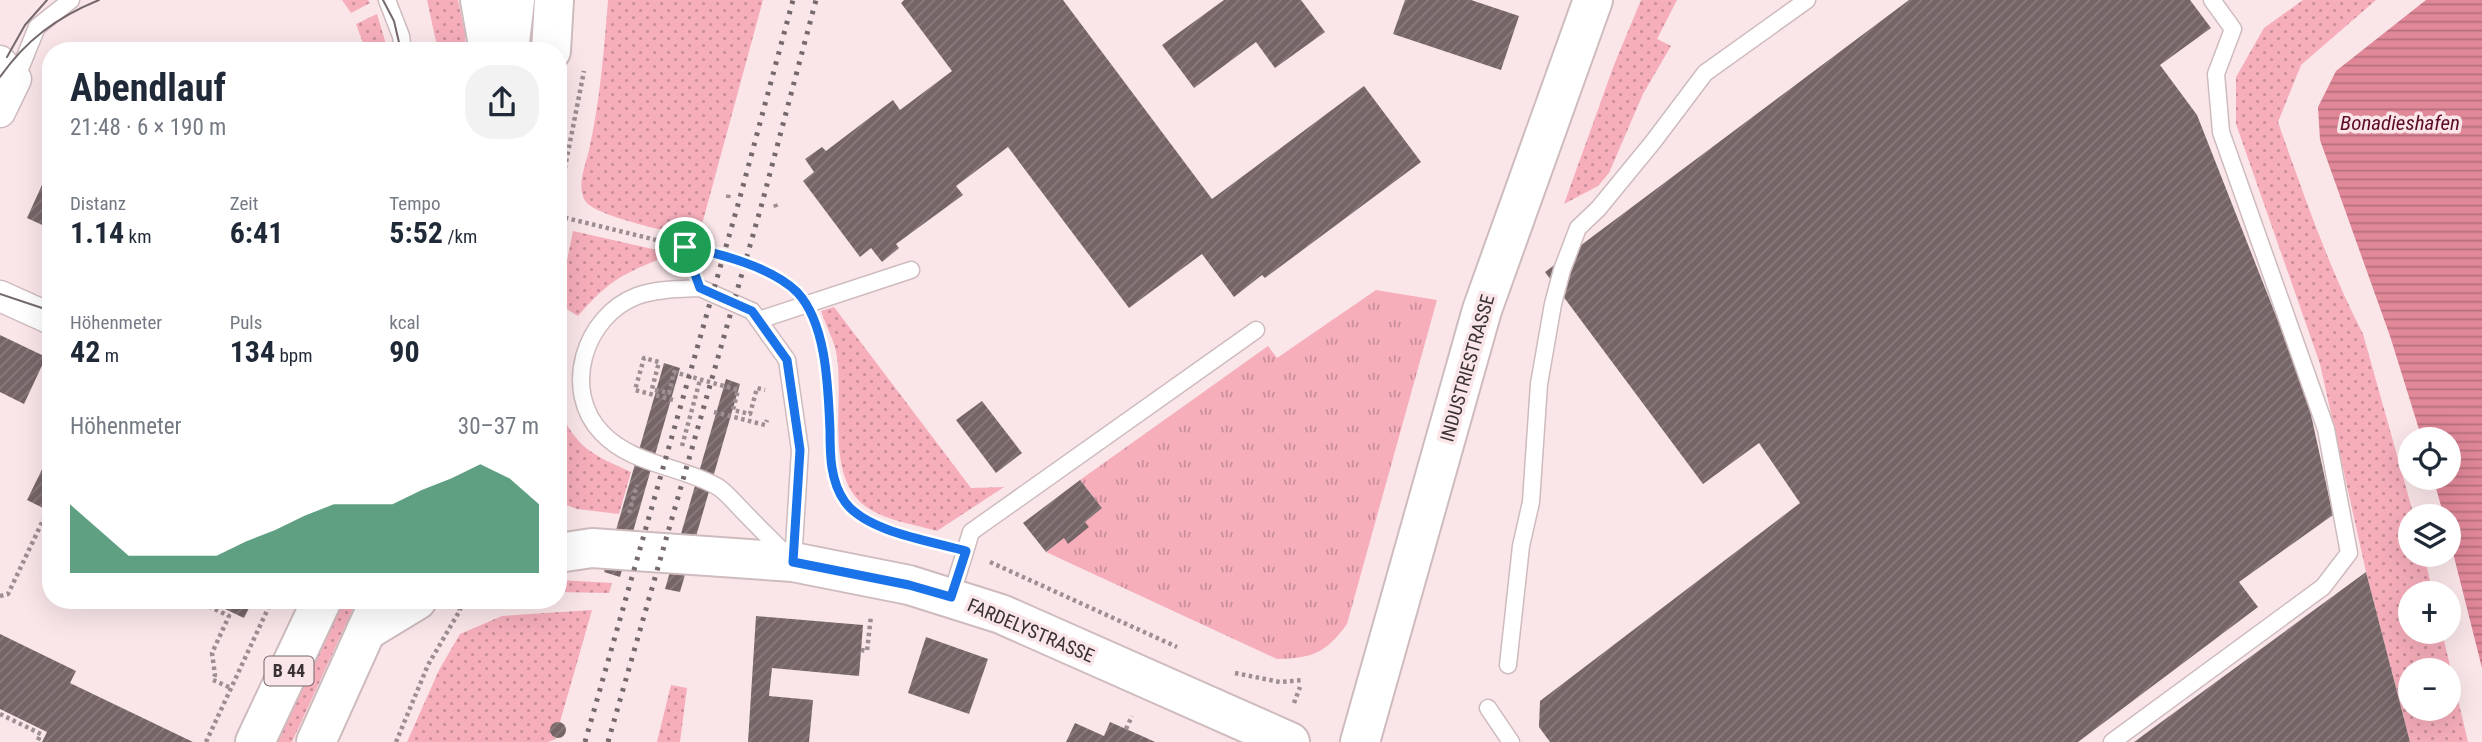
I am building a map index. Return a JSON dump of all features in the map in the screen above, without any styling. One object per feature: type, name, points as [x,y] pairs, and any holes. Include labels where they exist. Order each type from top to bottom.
[{"type":"street","points":[[480,0],[487,42]]},
{"type":"street","points":[[510,42],[515,0]]},
{"type":"street","points":[[554,0],[565,42]]},
{"type":"street","name":"INDUSTRIESTRASSE","points":[[1360,742],[1482,310],[1586,2]]},
{"type":"street","points":[[0,112],[8,70]]},
{"type":"street","points":[[0,296],[42,315]]},
{"type":"street","name":"FARDELYSTRASSE","points":[[567,534],[590,551],[793,562],[909,585],[951,597],[1001,614],[1290,742]]},
{"type":"street","name":"B 44","points":[[255,742],[318,609]]},
{"type":"street","points":[[373,616],[392,609]]},
{"type":"street","name":"B 44","points":[[316,742],[373,616]]},
{"type":"lane","points":[[8,70],[37,27],[71,0]]},
{"type":"lane","points":[[387,0],[395,15],[401,42]]},
{"type":"lane","points":[[1508,665],[1521,545],[1531,502],[1539,384],[1555,296],[1578,228],[1598,209],[1653,142],[1705,73],[1807,0]]},
{"type":"lane","points":[[2112,742],[2323,587],[2349,553],[2326,429],[2221,132],[2216,74],[2233,30],[2212,0]]},
{"type":"lane","points":[[759,320],[911,270]]},
{"type":"lane","points":[[700,288],[752,311],[759,320],[787,360],[800,450],[793,562],[719,487],[617,446],[601,432],[586,407],[581,387],[582,360],[589,340],[608,314],[636,296],[700,288]]},
{"type":"lane","points":[[951,597],[971,532],[1256,330]]},
{"type":"lane","points":[[1488,708],[1511,742]]},
{"type":"path","points":[[567,218],[717,253],[768,274],[797,293],[810,313],[822,349],[828,388],[831,463],[836,484],[845,502],[860,517],[878,526],[966,551],[1182,650]]},
{"type":"path","points":[[685,247],[700,288]]},
{"type":"path","points":[[673,401],[635,390],[644,358],[659,362],[652,389],[669,393],[674,372],[738,390],[733,410],[750,414],[755,394]]},
{"type":"path","points":[[676,470],[700,379]]},
{"type":"path","points":[[714,412],[765,425],[767,419]]},
{"type":"path","points":[[590,551],[645,459]]},
{"type":"path","points":[[0,596],[8,594],[42,522]]},
{"type":"path","points":[[215,609],[229,616],[212,653],[215,675],[213,680],[231,688]]},
{"type":"path","points":[[205,742],[268,609]]},
{"type":"path","points":[[396,742],[428,665],[460,609]]},
{"type":"path","points":[[861,650],[867,651],[871,615]]},
{"type":"path","points":[[1231,672],[1280,682],[1304,680]]},
{"type":"path","points":[[0,714],[41,734],[37,742]]},
{"type":"path","points":[[1126,729],[1132,716]]},
{"type":"green space","points":[[342,0],[368,0],[370,3],[351,13]]},
{"type":"green space","points":[[427,0],[458,0],[465,42],[436,42]]},
{"type":"green space","points":[[608,0],[763,0],[698,239],[605,213],[593,208],[583,196],[582,177],[599,94]]},
{"type":"green space","points":[[1641,0],[1677,0],[1657,39],[1671,46],[1643,94],[1609,173],[1598,186],[1564,204],[1614,65]]},
{"type":"green space","points":[[2303,0],[2376,0],[2301,65],[2278,122],[2327,256],[2363,334],[2398,459],[2398,490],[2407,490],[2411,504],[2398,504],[2398,567],[2427,567],[2430,581],[2398,581],[2398,644],[2445,644],[2448,658],[2398,658],[2398,696],[2366,572],[2320,364],[2236,124],[2236,77],[2264,28]]},
{"type":"green space","points":[[377,14],[385,42],[363,42],[356,24]]},
{"type":"green space","points":[[573,231],[657,250],[657,260],[613,282],[578,316],[567,309],[567,260]]},
{"type":"green space","points":[[1376,290],[1437,300],[1347,624],[1325,648],[1309,655],[1277,659],[1046,552],[1102,508],[1080,480],[1268,346],[1277,358]]},
{"type":"green space","points":[[834,307],[971,488],[1004,487],[937,531],[891,519],[865,506],[852,492],[844,474],[840,454],[838,366],[835,347],[821,311]]},
{"type":"green space","points":[[567,423],[579,441],[596,455],[631,472],[619,514],[567,505]]},
{"type":"green space","points":[[567,580],[612,583],[609,593],[567,592]]},
{"type":"green space","points":[[336,609],[353,609],[292,742],[275,742]]},
{"type":"green space","points":[[592,610],[560,722],[554,723],[551,728],[551,734],[556,739],[548,742],[407,742],[439,670],[460,634],[502,616]]},
{"type":"green space","points":[[671,685],[687,688],[680,742],[657,742]]},
{"type":"green space","points":[[2461,712],[2468,742],[2410,742],[2405,721],[2461,721]]},
{"type":"water","name":"Bonadieshafen","points":[[2426,0],[2482,0],[2482,668],[2457,567],[2461,567],[2461,504],[2441,504],[2436,490],[2461,490],[2461,427],[2418,427],[2390,336],[2320,140],[2318,107],[2336,71]]},
{"type":"building","points":[[904,0],[1063,0],[1212,199],[1364,86],[1421,162],[1265,278],[1262,275],[1234,297],[1202,254],[1129,308],[1008,147],[956,186],[963,195],[896,244],[899,248],[882,262],[871,248],[860,257],[803,181],[814,172],[805,159],[822,147],[826,151],[893,100],[900,110],[952,71],[901,3]]},
{"type":"building","points":[[1224,0],[1301,0],[1325,32],[1275,68],[1256,42],[1194,88],[1162,45]]},
{"type":"building","points":[[1405,0],[1471,0],[1519,16],[1501,70],[1393,34]]},
{"type":"building","points":[[1909,0],[2190,0],[2211,28],[2160,65],[2197,115],[2306,392],[2333,515],[2239,582],[2258,607],[2078,742],[1550,742],[1539,727],[1540,701],[1800,503],[1759,443],[1703,484],[1545,272]]},
{"type":"building","points":[[42,185],[42,225],[27,218]]},
{"type":"building","points":[[0,335],[42,355],[42,366],[24,404],[0,392]]},
{"type":"building","points":[[664,363],[680,368],[620,577],[604,572]]},
{"type":"building","points":[[726,379],[740,384],[680,592],[665,589]]},
{"type":"building","points":[[982,401],[1022,453],[996,473],[956,420]]},
{"type":"building","points":[[42,469],[42,508],[27,500]]},
{"type":"building","points":[[1080,480],[1102,508],[1085,522],[1089,527],[1068,544],[1064,538],[1046,552],[1023,523]]},
{"type":"building","points":[[2366,572],[2398,696],[2398,721],[2405,721],[2410,742],[2134,742]]},
{"type":"building","points":[[225,609],[248,609],[244,618]]},
{"type":"building","points":[[756,616],[863,625],[859,676],[772,668],[769,696],[813,700],[809,742],[748,742]]},
{"type":"building","points":[[0,634],[76,671],[70,683],[193,742],[42,742],[47,732],[0,709]]},
{"type":"building","points":[[926,637],[988,659],[969,714],[908,693]]},
{"type":"building","points":[[558,722],[564,724],[564,736],[558,738],[552,736],[550,730],[552,724]]},
{"type":"building","points":[[1110,722],[1155,742],[1066,742],[1075,723],[1104,736]]},
{"type":"tram line","points":[[7,57],[25,25],[47,0]]},
{"type":"tram line","points":[[0,77],[43,31],[69,14],[99,0]]},
{"type":"tram line","points":[[383,0],[394,21],[399,42]]},
{"type":"tram line","points":[[0,294],[42,308]]},
{"type":"railway","points":[[585,742],[739,201],[793,0]]},
{"type":"railway","points":[[608,742],[761,207],[816,0]]},
{"type":"route","points":[[685,247],[717,253],[745,263],[780,280],[797,293],[810,313],[822,349],[828,388],[831,463],[836,484],[845,502],[860,517],[878,526],[966,551],[951,597],[909,585],[793,562],[800,450],[787,360],[752,311],[700,288],[685,247]]}]
